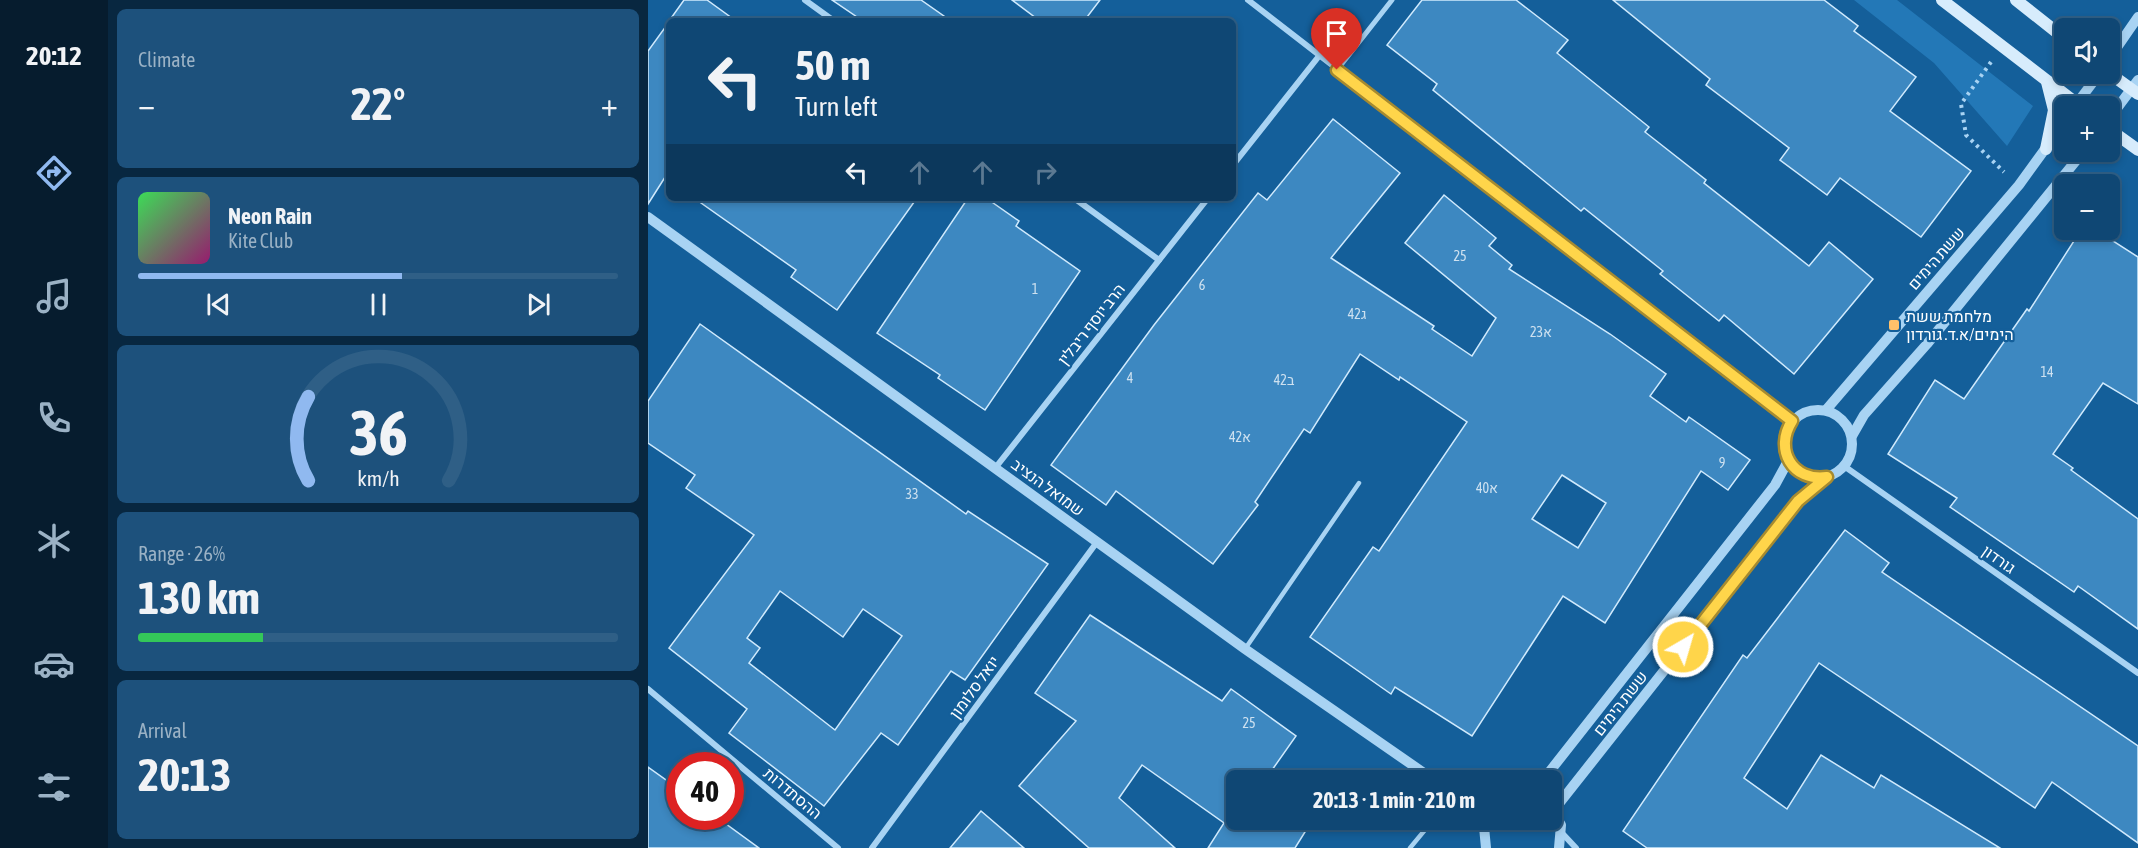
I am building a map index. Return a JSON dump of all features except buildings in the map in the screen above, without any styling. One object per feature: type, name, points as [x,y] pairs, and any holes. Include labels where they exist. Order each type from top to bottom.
[{"type":"main road","points":[[1942,0],[2064,96]]},
{"type":"main road","points":[[2016,0],[2054,30]]},
{"type":"main road","points":[[2120,79],[2136,88]]},
{"type":"main road","points":[[2046,149],[2054,110],[2047,82]]},
{"type":"main road","points":[[2120,137],[2138,150]]},
{"type":"street","points":[[805,0],[830,18]]},
{"type":"street","points":[[1248,0],[1792,421]]},
{"type":"street","points":[[1337,70],[1392,0]]},
{"type":"street","points":[[2120,43],[2138,17]]},
{"type":"street","points":[[1236,161],[1318,56]]},
{"type":"street","points":[[2120,106],[2136,88]]},
{"type":"street","name":"ששת הימים","points":[[1826,410],[2019,185],[2054,137]]},
{"type":"street","points":[[1852,436],[1843,419],[1826,410],[1807,411],[1792,421],[1784,436],[1785,454],[1788,461],[1805,476],[1827,477],[1844,466],[1851,452],[1852,436],[1864,415],[1927,344],[2075,162]]},
{"type":"street","points":[[1078,201],[1159,260]]},
{"type":"street","name":"הרב יוסף ריבלין","points":[[996,467],[1206,201]]},
{"type":"street","name":"שמואל הנציב","points":[[648,216],[1245,649],[1421,770]]},
{"type":"street","name":"ששת הימים","points":[[1551,770],[1775,485],[1788,461]]},
{"type":"street","name":"גורדון","points":[[1844,466],[2138,673]]},
{"type":"street","name":"ששת הימים","points":[[1562,796],[1798,501],[1827,477]]},
{"type":"street","name":"יואל סלומון","points":[[872,848],[1097,542]]},
{"type":"street","name":"ההסתדרות","points":[[648,689],[838,848]]},
{"type":"street","points":[[1485,830],[1486,848]]},
{"type":"street","points":[[1559,848],[1562,832]]},
{"type":"street","points":[[1562,832],[1576,848]]},
{"type":"lane","points":[[1245,649],[1359,483]]},
{"type":"lane","points":[[1410,848],[1425,830]]},
{"type":"path","points":[[2002,47],[1961,104],[1966,135],[2019,185]]},
{"type":"shaded area","points":[[1854,0],[1897,0],[2033,106],[2007,146],[1934,63]]},
{"type":"place","name":"מלחמת ששת הימים/א.ד. גורדון","points":[[1894,325]]},
{"type":"route","points":[[1337,70],[1792,421],[1784,436],[1785,454],[1788,461],[1793,468],[1805,476],[1827,477],[1798,501],[1683,647]]}]
